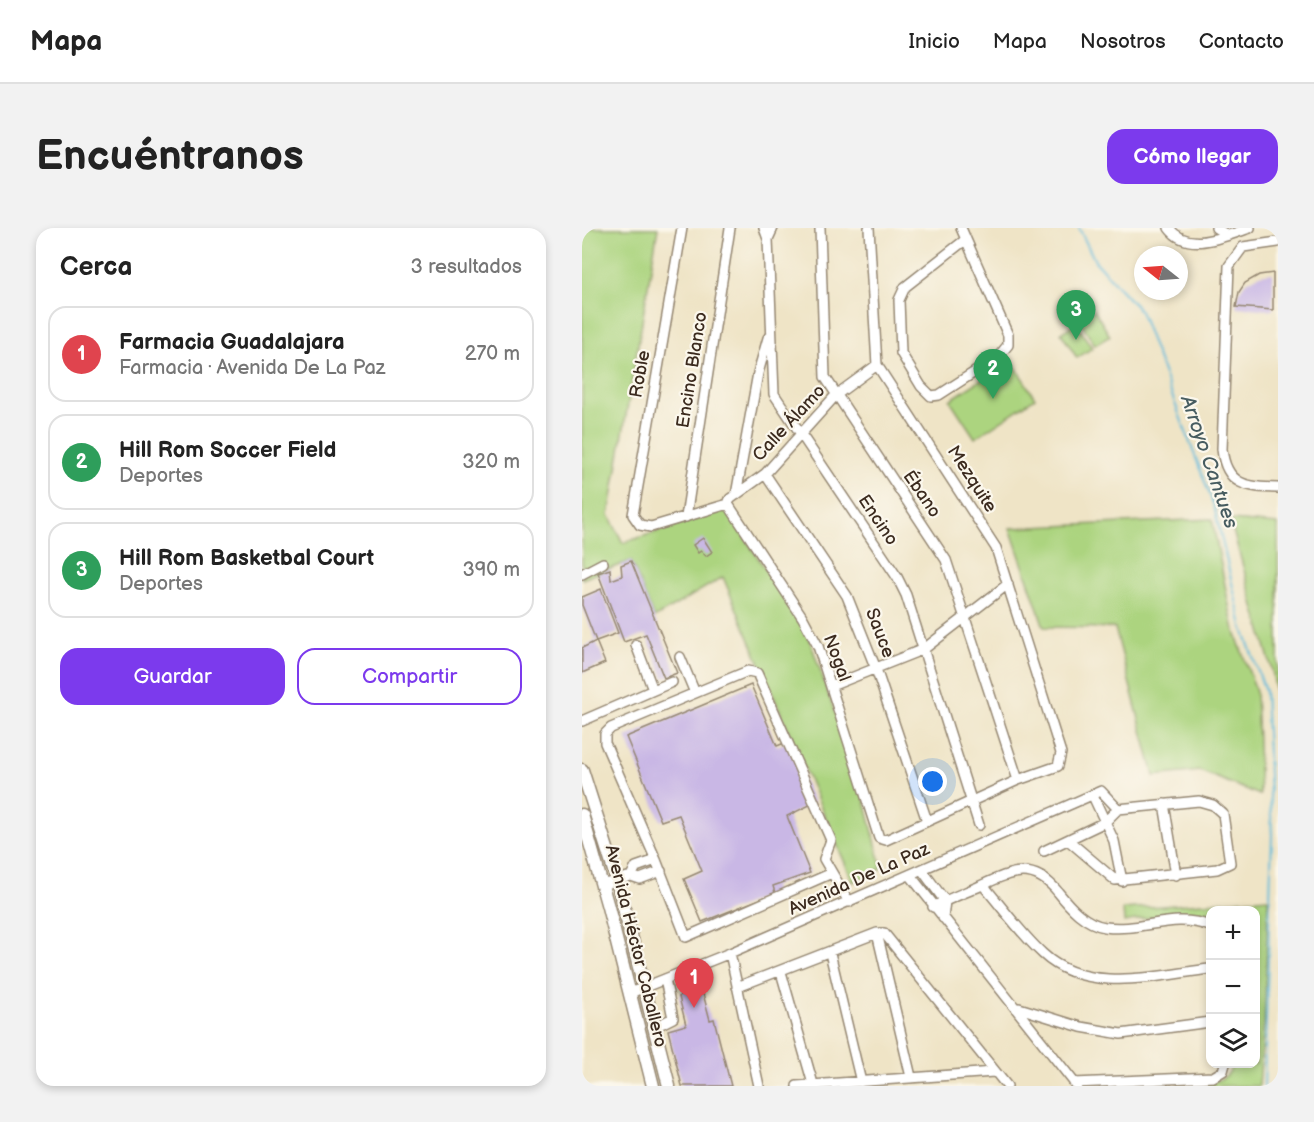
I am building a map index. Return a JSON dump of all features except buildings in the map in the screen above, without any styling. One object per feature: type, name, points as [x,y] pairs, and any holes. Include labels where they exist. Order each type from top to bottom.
[{"type":"main road","name":"Avenida Héctor Caballero","points":[[582,770],[617,880],[669,1086]]},
{"type":"main road","name":"Avenida Héctor Caballero","points":[[582,815],[603,885],[653,1086]]},
{"type":"street","name":"Roble","points":[[682,228],[633,515],[640,525],[651,527],[686,517]]},
{"type":"street","name":"Encino Blanco","points":[[686,517],[730,228]]},
{"type":"street","name":"Encino","points":[[764,228],[768,239],[774,393],[799,434],[897,577],[924,649],[979,825]]},
{"type":"street","name":"Encino","points":[[768,239],[773,228]]},
{"type":"street","name":"Ébano","points":[[820,228],[823,370],[828,385],[946,560],[967,618],[1018,780]]},
{"type":"street","points":[[869,228],[877,365]]},
{"type":"street","points":[[961,228],[1008,335],[1008,345],[998,357],[939,394],[931,396],[921,386],[901,353],[899,300],[905,287],[965,240]]},
{"type":"street","points":[[1169,228],[1175,236],[1190,242],[1202,242],[1250,228]]},
{"type":"street","points":[[1216,228],[1227,236]]},
{"type":"street","points":[[1278,242],[1243,247],[1229,266],[1222,449],[1226,467],[1237,481],[1252,487],[1278,488]]},
{"type":"street","points":[[736,495],[758,373],[770,329]]},
{"type":"street","name":"Calle Álamo","points":[[728,504],[736,495],[765,474],[836,395],[877,365]]},
{"type":"street","name":"Mezquite","points":[[877,365],[991,538],[1008,584],[1061,753],[1060,763],[1055,767],[1018,780]]},
{"type":"street","name":"Sauce","points":[[765,474],[848,596],[876,669],[927,821]]},
{"type":"street","points":[[686,517],[728,504]]},
{"type":"street","name":"Nogal","points":[[728,504],[803,618],[818,646],[878,835],[882,839],[927,821]]},
{"type":"street","points":[[582,574],[603,563]]},
{"type":"street","points":[[831,686],[924,649],[1008,584]]},
{"type":"street","points":[[636,645],[653,690]]},
{"type":"street","points":[[681,657],[695,693]]},
{"type":"street","points":[[832,873],[686,937],[661,871],[605,743],[605,734],[611,728],[748,671],[759,675],[831,840],[823,856],[849,902]]},
{"type":"street","points":[[582,721],[672,682]]},
{"type":"street","points":[[927,821],[1018,780]]},
{"type":"street","points":[[1118,809],[1104,792],[1096,794],[1114,841],[1122,880]]},
{"type":"street","name":"Avenida De La Paz","points":[[630,993],[730,953],[1096,794]]},
{"type":"street","points":[[1044,851],[1105,822],[1118,809],[1199,801],[1213,805],[1223,814],[1230,854],[1227,866],[1176,875],[1122,880],[1111,879],[1068,840]]},
{"type":"street","points":[[1164,804],[1176,875]]},
{"type":"street","points":[[631,876],[636,867],[656,860]]},
{"type":"street","points":[[922,870],[945,901],[943,918]]},
{"type":"street","points":[[603,885],[631,876],[640,879],[661,871]]},
{"type":"street","points":[[933,907],[983,885],[1001,874],[1031,873],[1046,880],[1079,915],[1102,926],[1184,919],[1206,925]]},
{"type":"street","points":[[910,875],[933,907],[1018,1008],[1076,1084],[1213,1077],[1223,1068]]},
{"type":"street","points":[[983,885],[1042,954],[1057,964],[1076,972],[1101,979],[1119,980],[1206,969]]},
{"type":"street","points":[[737,987],[879,933],[887,935],[1007,1086]]},
{"type":"street","points":[[879,933],[911,1077]]},
{"type":"street","points":[[730,953],[759,1086]]},
{"type":"street","points":[[830,953],[861,1082]]},
{"type":"street","points":[[781,972],[813,1084]]},
{"type":"street","points":[[655,1027],[670,1022],[673,1018],[665,979]]},
{"type":"street","points":[[1018,1008],[1081,1027],[1121,1034],[1206,1023]]},
{"type":"street","points":[[797,1086],[994,1072]]},
{"type":"green space","points":[[582,228],[658,228],[609,515],[623,543],[726,509],[807,632],[864,797],[882,868],[853,882],[723,577],[654,618],[631,561],[582,579]]},
{"type":"green space","points":[[1094,310],[1110,336],[1095,345],[1079,320]]},
{"type":"green space","points":[[1076,323],[1092,348],[1077,358],[1061,333]]},
{"type":"green space","points":[[1011,360],[1035,398],[975,438],[950,400]]},
{"type":"green space","points":[[1212,519],[1233,626],[1256,692],[1260,795],[1200,771],[1154,776],[1115,628],[1044,627],[1010,528]]},
{"type":"green space","points":[[1230,520],[1278,524],[1278,707],[1272,670]]},
{"type":"green space","points":[[1268,898],[1264,1021],[1259,1086],[1178,1086],[1219,1080],[1231,1068],[1260,1068],[1260,906],[1206,906],[1206,919],[1178,913],[1124,922],[1123,909]]},
{"type":"waterway","name":"Arroyo Cantues","points":[[1079,228],[1095,261],[1140,311],[1214,506],[1242,626],[1265,691],[1272,836],[1264,1086]]},
{"type":"place","name":"Hill Rom Basketbal Court","points":[[1076,340]]},
{"type":"place","name":"Hill Rom Soccer Field","points":[[993,399]]},
{"type":"place","name":"Farmacia Guadalajara","points":[[694,1008]]}]
